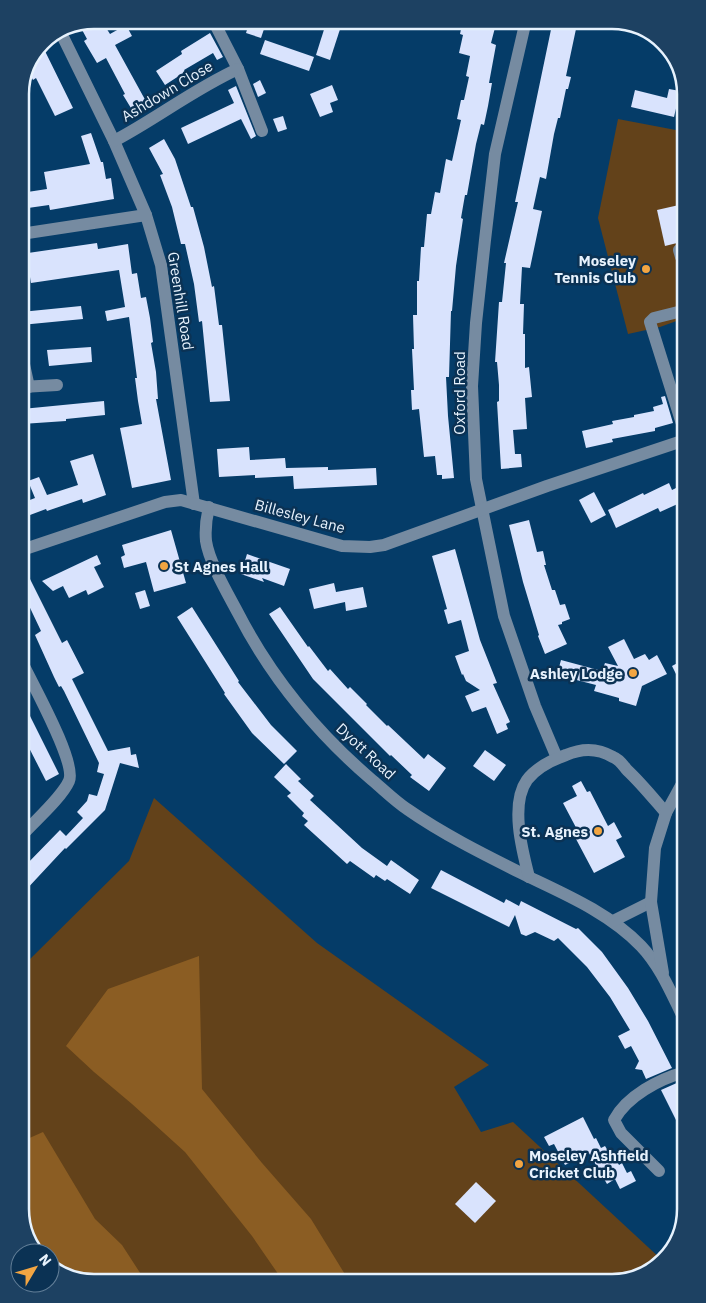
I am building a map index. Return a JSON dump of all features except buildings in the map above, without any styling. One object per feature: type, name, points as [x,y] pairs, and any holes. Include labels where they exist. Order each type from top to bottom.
[{"type":"street","name":"Ashdown Close","points":[[218,29],[238,69],[262,132]]},
{"type":"street","name":"Oxford Road","points":[[524,29],[495,154],[476,323],[472,386],[476,478],[504,616],[535,706],[557,758]]},
{"type":"street","name":"Greenhill Road","points":[[63,36],[114,141],[146,216],[161,265],[194,504]]},
{"type":"street","name":"Ashdown Close","points":[[114,141],[135,130],[211,81],[238,69]]},
{"type":"street","points":[[29,233],[146,216]]},
{"type":"street","points":[[677,312],[654,318],[650,322],[677,408]]},
{"type":"street","points":[[29,387],[57,384]]},
{"type":"street","name":"Billesley Lane","points":[[29,548],[165,502],[181,500],[342,546],[370,547],[384,545],[547,486],[677,443]]},
{"type":"street","name":"Dyott Road","points":[[209,507],[206,523],[206,543],[218,575],[245,626],[278,681],[306,716],[348,759],[406,809],[476,850],[569,895],[613,921],[641,946],[658,967],[664,978]]},
{"type":"street","points":[[29,677],[56,733],[70,768],[70,779],[65,789],[29,828]]},
{"type":"street","points":[[529,877],[523,854],[518,817],[520,797],[527,780],[538,770],[557,758],[584,749],[600,751],[615,757],[666,813]]},
{"type":"street","points":[[677,793],[666,813],[655,848],[651,902],[664,978],[677,1005]]},
{"type":"street","points":[[613,921],[651,902]]},
{"type":"street","points":[[659,1171],[621,1133],[614,1120],[621,1108],[638,1094],[677,1075]]},
{"type":"shaded area","name":"Moseley Tennis Club","points":[[618,119],[677,130],[677,321],[660,327],[628,334],[598,218]]},
{"type":"shaded area","points":[[154,798],[317,943],[489,1065],[454,1087],[481,1132],[513,1122],[657,1256],[645,1266],[625,1273],[612,1274],[89,1274],[61,1266],[60,1243],[38,1243],[30,1222],[29,960],[129,861]]},
{"type":"shaded area","points":[[199,956],[202,1089],[262,1163],[311,1219],[345,1274],[278,1274],[252,1236],[185,1152],[66,1046],[108,989]]},
{"type":"shaded area","points":[[43,1132],[95,1219],[122,1245],[141,1274],[89,1274],[61,1266],[60,1243],[38,1243],[30,1222],[29,1138]]},
{"type":"place","name":"Moseley Tennis Club","points":[[646,269]]},
{"type":"place","name":"St Agnes Hall","points":[[164,566]]},
{"type":"place","name":"Ashley Lodge","points":[[633,673]]},
{"type":"place","name":"St. Agnes","points":[[598,831]]},
{"type":"place","name":"Moseley Ashfield Cricket Club","points":[[519,1164]]}]
